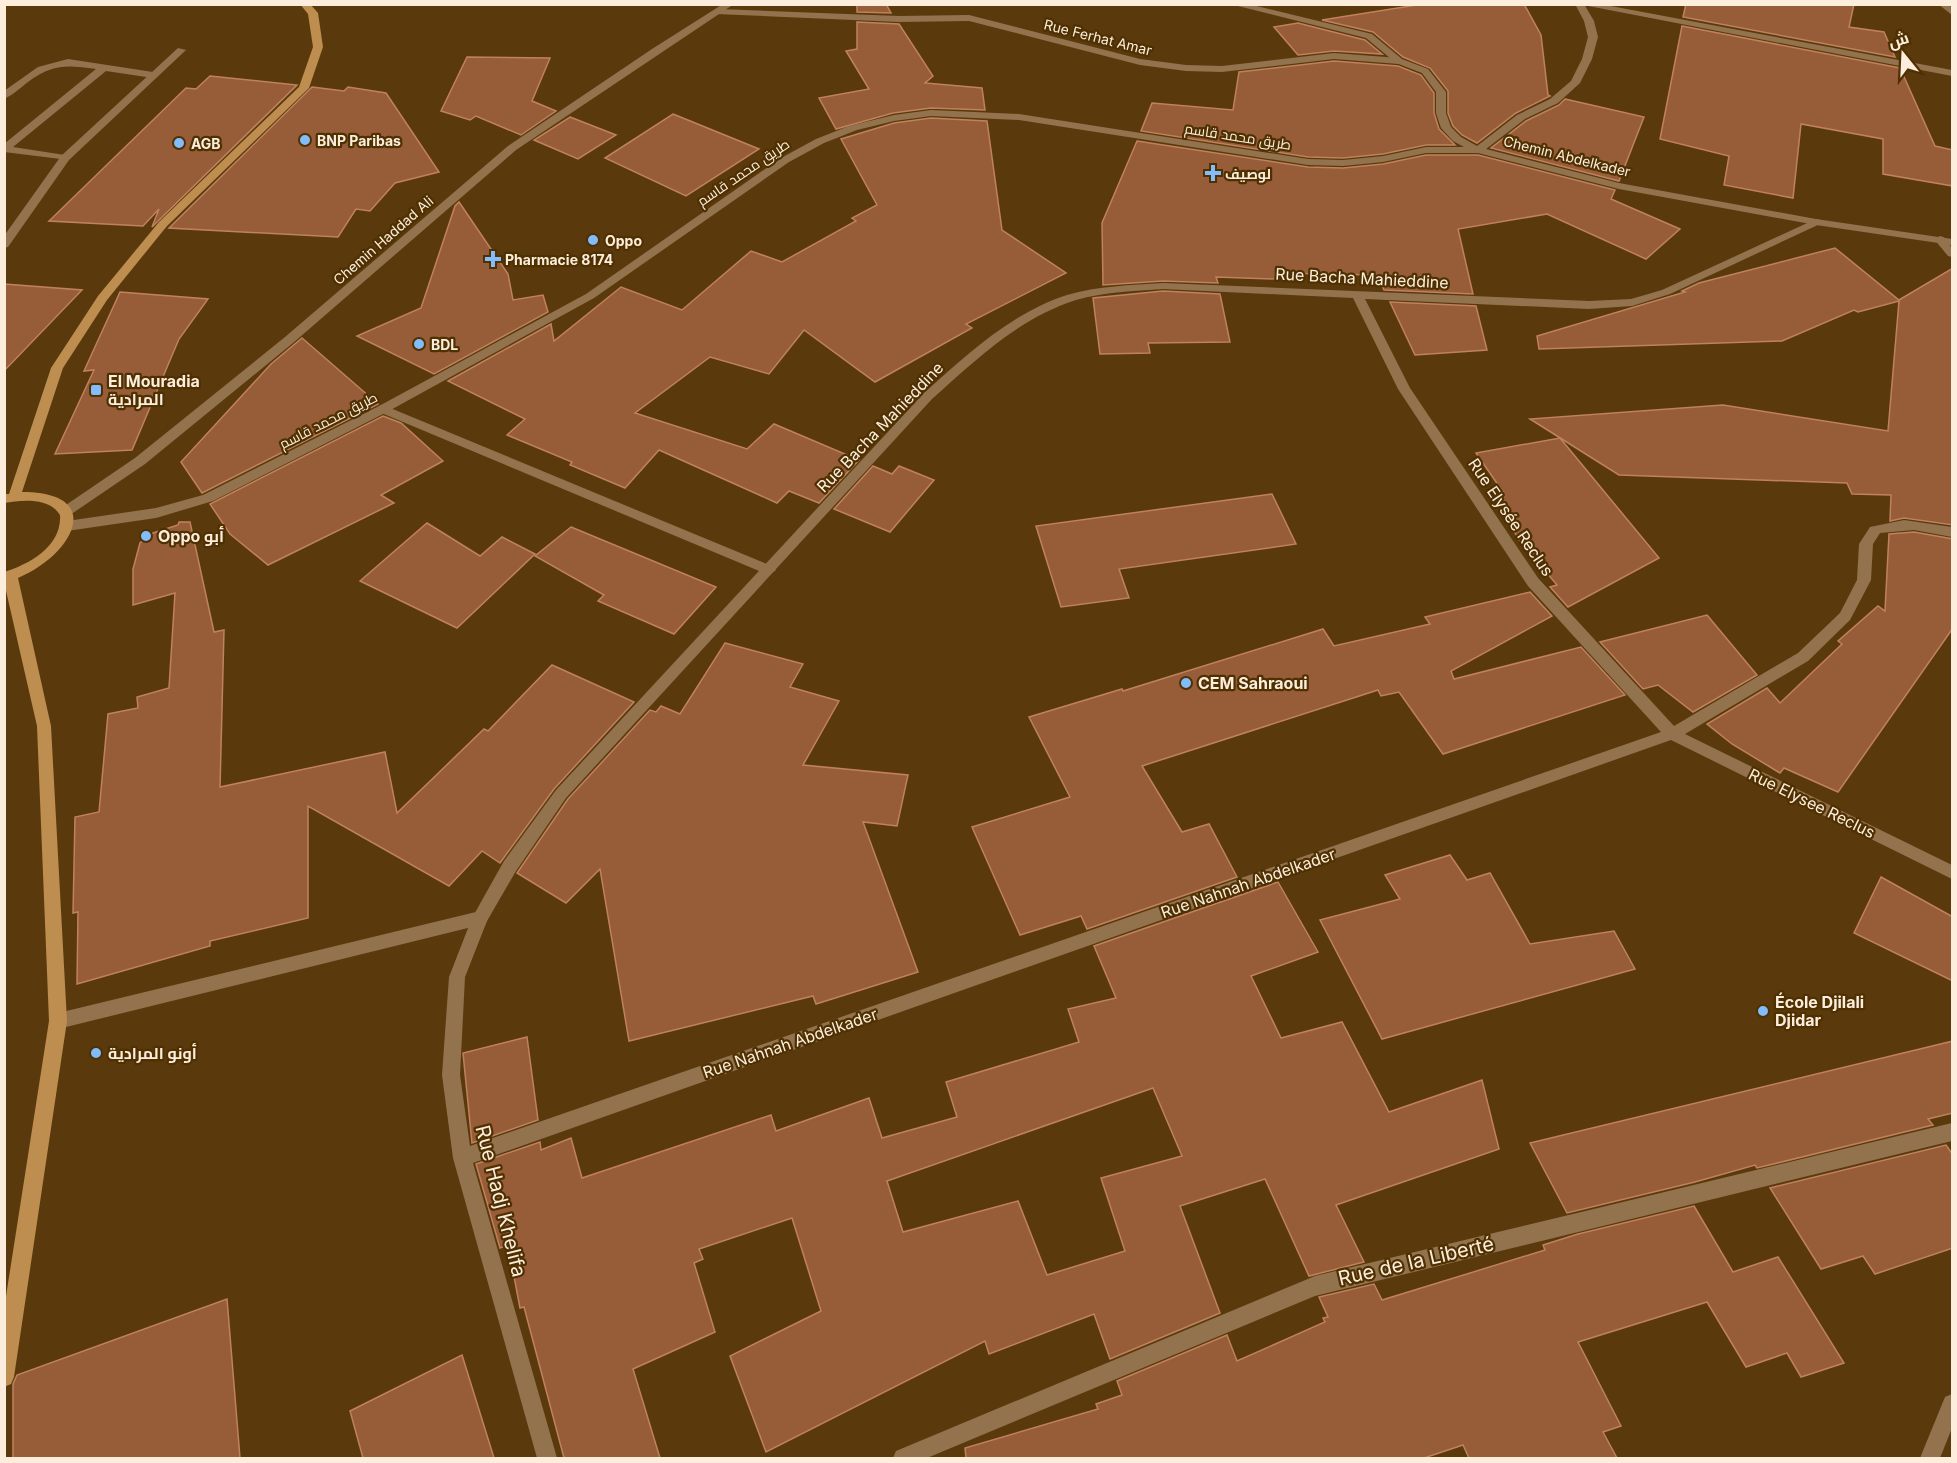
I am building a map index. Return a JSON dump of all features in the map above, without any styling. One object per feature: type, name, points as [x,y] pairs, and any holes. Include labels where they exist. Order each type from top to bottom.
[{"type":"main road","points":[[4,1377],[58,1021],[44,726],[8,576],[32,566],[50,554],[61,540],[66,519],[57,504],[45,499],[9,498],[57,368],[102,298],[163,224],[304,88],[318,47],[313,13],[304,4]]},
{"type":"street","name":"Chemin Haddad Ali","points":[[66,519],[280,348],[512,148],[655,51],[730,4]]},
{"type":"street","name":"Chemin Abdelkader","points":[[1234,4],[1369,36],[1400,61],[1425,71],[1441,92],[1441,113],[1446,128],[1457,139],[1478,150],[1619,186],[1816,222],[1953,242]]},
{"type":"street","points":[[1580,4],[1953,73]]},
{"type":"street","points":[[1478,150],[1521,117],[1554,101],[1575,83],[1587,59],[1593,37],[1580,4]]},
{"type":"street","points":[[1942,4],[1953,12]]},
{"type":"street","name":"Rue Ferhat Amar","points":[[718,12],[899,20],[969,18],[1140,62],[1186,69],[1222,69],[1334,56],[1400,61]]},
{"type":"street","points":[[4,245],[65,158],[181,50]]},
{"type":"street","points":[[4,96],[43,67],[55,63],[68,62],[153,75]]},
{"type":"street","points":[[5,149],[103,68]]},
{"type":"street","name":"طريق محمد قاسم","points":[[66,519],[156,513],[208,498],[383,409],[590,296],[784,160],[820,141],[853,128],[894,118],[931,113],[1019,117],[1308,162],[1343,163],[1383,159],[1426,150],[1478,150]]},
{"type":"street","points":[[5,149],[65,158]]},
{"type":"street","name":"Rue Bacha Mahieddine","points":[[480,918],[510,866],[561,794],[928,396],[995,338],[1046,306],[1073,297],[1103,291],[1163,286],[1588,304],[1632,302],[1666,292],[1816,222]]},
{"type":"street","points":[[1940,240],[1953,254]]},
{"type":"street","name":"Rue Elysée Reclus","points":[[1357,294],[1404,389],[1533,582],[1672,734]]},
{"type":"street","points":[[383,409],[769,570]]},
{"type":"street","name":"Rue Nahnah Abdelkader","points":[[462,1158],[1672,734],[1803,657],[1845,616],[1864,580],[1866,544],[1875,530],[1893,524],[1914,524],[1953,532]]},
{"type":"street","name":"Rue Elysee Reclus","points":[[1672,734],[1953,872]]},
{"type":"street","points":[[58,1021],[480,918]]},
{"type":"street","name":"Rue Hadj Khelifa","points":[[480,918],[457,977],[451,1075],[462,1158],[547,1458]]},
{"type":"street","name":"Rue de la Liberté","points":[[903,1458],[1315,1286],[1953,1132]]},
{"type":"street","points":[[1930,1458],[1953,1404]]},
{"type":"building","points":[[857,4],[886,4],[891,13],[857,12]]},
{"type":"building","points":[[1423,4],[1524,4],[1541,35],[1548,95],[1550,96],[1516,113],[1477,143],[1462,135],[1453,126],[1448,113],[1448,91],[1430,68],[1403,57],[1373,32],[1322,20]]},
{"type":"building","points":[[1686,4],[1854,4],[1849,27],[1884,32],[1895,57],[1683,17]]},
{"type":"building","points":[[857,22],[899,24],[933,76],[925,83],[982,88],[985,110],[931,108],[893,113],[836,129],[819,98],[869,89],[846,51],[857,49]]},
{"type":"building","points":[[1298,23],[1365,40],[1382,54],[1334,51],[1298,55],[1274,27]]},
{"type":"building","points":[[1682,26],[1900,68],[1935,146],[1953,150],[1953,186],[1883,174],[1883,139],[1801,124],[1793,198],[1724,185],[1729,156],[1660,139]]},
{"type":"building","points":[[467,57],[550,58],[532,101],[556,111],[521,135],[476,116],[470,120],[441,111]]},
{"type":"building","points":[[1334,61],[1398,66],[1421,75],[1434,93],[1434,113],[1439,129],[1455,145],[1426,145],[1383,154],[1343,158],[1308,157],[1141,131],[1152,103],[1233,110],[1239,72]]},
{"type":"building","points":[[210,76],[297,85],[152,227],[159,209],[143,226],[49,221],[186,88],[196,89]]},
{"type":"building","points":[[312,87],[344,91],[348,87],[386,93],[439,172],[395,183],[370,211],[356,209],[338,237],[169,228]]},
{"type":"building","points":[[1565,99],[1644,117],[1619,181],[1491,148],[1526,121],[1559,105]]},
{"type":"building","points":[[673,114],[759,149],[686,196],[605,158]]},
{"type":"building","points":[[570,117],[616,135],[578,159],[534,140]]},
{"type":"building","points":[[931,118],[987,121],[1002,230],[1066,273],[966,324],[972,328],[875,382],[804,330],[769,374],[710,357],[635,413],[747,449],[774,424],[859,460],[819,503],[789,491],[777,503],[659,450],[625,488],[570,465],[572,462],[507,435],[525,419],[448,381],[551,324],[554,341],[621,287],[682,310],[751,251],[782,262],[856,221],[852,218],[877,205],[841,139],[894,123]]},
{"type":"building","points":[[1137,141],[1308,167],[1343,168],[1383,164],[1426,155],[1478,155],[1615,190],[1611,199],[1680,229],[1646,259],[1547,214],[1458,229],[1473,294],[1384,290],[1377,275],[1275,273],[1275,279],[1216,277],[1218,283],[1163,281],[1103,285],[1102,223]]},
{"type":"building","points":[[459,202],[508,274],[513,300],[543,295],[548,312],[434,374],[357,336],[421,308],[455,206]]},
{"type":"building","points":[[1835,248],[1899,300],[1953,268],[1953,525],[1904,518],[1890,521],[1891,495],[1852,494],[1847,483],[1619,475],[1530,419],[1723,405],[1888,431],[1899,301],[1858,312],[1854,310],[1782,341],[1539,349],[1537,336],[1685,292],[1682,291],[1699,283]]},
{"type":"building","points":[[4,284],[82,290],[4,371]]},
{"type":"building","points":[[1163,291],[1220,294],[1230,342],[1148,343],[1150,353],[1100,354],[1093,298]]},
{"type":"building","points":[[120,292],[208,299],[179,339],[132,450],[55,454],[94,370],[84,371]]},
{"type":"building","points":[[1390,302],[1476,306],[1487,350],[1415,355]]},
{"type":"building","points":[[302,338],[378,404],[202,493],[181,462],[271,364]]},
{"type":"building","points":[[383,416],[401,423],[443,461],[381,495],[394,503],[268,565],[230,534],[210,504]]},
{"type":"building","points":[[1560,438],[1659,558],[1568,607],[1550,587],[1557,585],[1519,540],[1493,493],[1503,492],[1476,453]]},
{"type":"building","points":[[873,466],[892,474],[899,466],[934,480],[890,532],[834,509]]},
{"type":"building","points":[[1272,494],[1296,544],[1119,569],[1129,598],[1061,607],[1036,526]]},
{"type":"building","points":[[179,522],[190,522],[214,632],[224,630],[220,787],[385,752],[397,813],[484,729],[488,731],[552,665],[634,702],[554,789],[500,863],[482,851],[449,886],[308,806],[308,918],[210,941],[210,946],[77,984],[78,912],[73,913],[75,817],[99,812],[108,714],[138,708],[137,697],[169,688],[175,593],[133,605],[133,569],[140,543],[150,534],[178,525]]},
{"type":"building","points":[[427,523],[480,556],[502,537],[535,554],[457,628],[360,581]]},
{"type":"building","points":[[571,527],[716,587],[674,634],[598,601],[604,595],[535,556]]},
{"type":"building","points":[[1914,532],[1953,539],[1953,628],[1838,792],[1784,768],[1780,773],[1732,744],[1707,724],[1767,688],[1780,703],[1842,644],[1838,641],[1878,606],[1885,611],[1889,534]]},
{"type":"building","points":[[1530,592],[1552,616],[1451,671],[1454,679],[1581,647],[1625,695],[1443,754],[1399,692],[1381,696],[1378,690],[1142,766],[1182,832],[1209,824],[1237,877],[1087,929],[1081,916],[1020,935],[972,827],[1070,797],[1029,717],[1122,689],[1123,691],[1323,629],[1334,646],[1430,624],[1425,617]]},
{"type":"building","points":[[1707,615],[1757,675],[1693,712],[1658,685],[1643,689],[1600,642]]},
{"type":"building","points":[[725,643],[803,664],[790,687],[839,701],[803,765],[908,775],[897,826],[863,822],[918,972],[816,1004],[813,996],[629,1041],[600,869],[566,903],[517,873],[568,799],[650,710],[656,712],[661,706],[680,714]]},
{"type":"building","points":[[1450,855],[1467,880],[1490,873],[1530,944],[1614,931],[1635,969],[1382,1039],[1320,920],[1400,899],[1385,875]]},
{"type":"building","points":[[1881,877],[1953,917],[1953,981],[1854,933]]},
{"type":"building","points":[[1278,882],[1318,952],[1251,976],[1281,1038],[1342,1022],[1389,1112],[1482,1080],[1499,1149],[1336,1205],[1364,1262],[1309,1276],[1265,1179],[1180,1206],[1220,1313],[1110,1359],[1094,1314],[989,1354],[985,1341],[766,1452],[730,1356],[821,1311],[792,1218],[699,1249],[703,1259],[694,1263],[715,1332],[633,1369],[660,1458],[564,1458],[524,1307],[520,1308],[508,1245],[500,1248],[476,1164],[540,1142],[541,1150],[571,1138],[582,1178],[771,1115],[776,1131],[869,1098],[882,1138],[957,1117],[946,1082],[1079,1042],[1068,1009],[1116,998],[1094,946]],"holes":[[[1153,1088],[1182,1156],[1101,1178],[1125,1251],[1047,1275],[1018,1201],[903,1232],[887,1181]]]},
{"type":"building","points":[[527,1037],[538,1120],[472,1143],[463,1053]]},
{"type":"building","points":[[1953,1041],[1953,1113],[1928,1119],[1933,1125],[1757,1168],[1755,1165],[1567,1213],[1530,1143]]},
{"type":"building","points":[[1946,1145],[1953,1155],[1953,1248],[1875,1274],[1863,1256],[1821,1269],[1770,1188]]},
{"type":"building","points":[[1694,1206],[1733,1272],[1778,1257],[1844,1363],[1801,1377],[1787,1353],[1746,1367],[1707,1302],[1578,1342],[1621,1426],[1603,1432],[1617,1458],[1469,1458],[1463,1445],[1424,1458],[966,1458],[965,1448],[1098,1409],[1096,1404],[1122,1395],[1117,1381],[1227,1335],[1237,1361],[1325,1322],[1323,1318],[1328,1317],[1319,1297],[1374,1284],[1382,1300],[1545,1250],[1543,1245],[1578,1234]]},
{"type":"building","points":[[227,1299],[240,1458],[13,1458],[13,1384],[17,1375]]},
{"type":"building","points":[[462,1355],[494,1458],[363,1458],[350,1411]]},
{"type":"place","name":"BNP Paribas","points":[[305,140]]},
{"type":"place","name":"AGB","points":[[179,143]]},
{"type":"place","name":"لوصيف","points":[[1213,173]]},
{"type":"place","name":"Oppo","points":[[593,240]]},
{"type":"place","name":"Pharmacie 8174","points":[[493,259]]},
{"type":"place","name":"BDL","points":[[419,344]]},
{"type":"place","name":"El Mouradia المرادية","points":[[96,390]]},
{"type":"place","name":"Oppo أبو","points":[[146,536]]},
{"type":"place","name":"CEM Sahraoui","points":[[1186,683]]},
{"type":"place","name":"École Djilali Djidar","points":[[1763,1011]]},
{"type":"place","name":"أونو المرادية","points":[[96,1053]]}]
